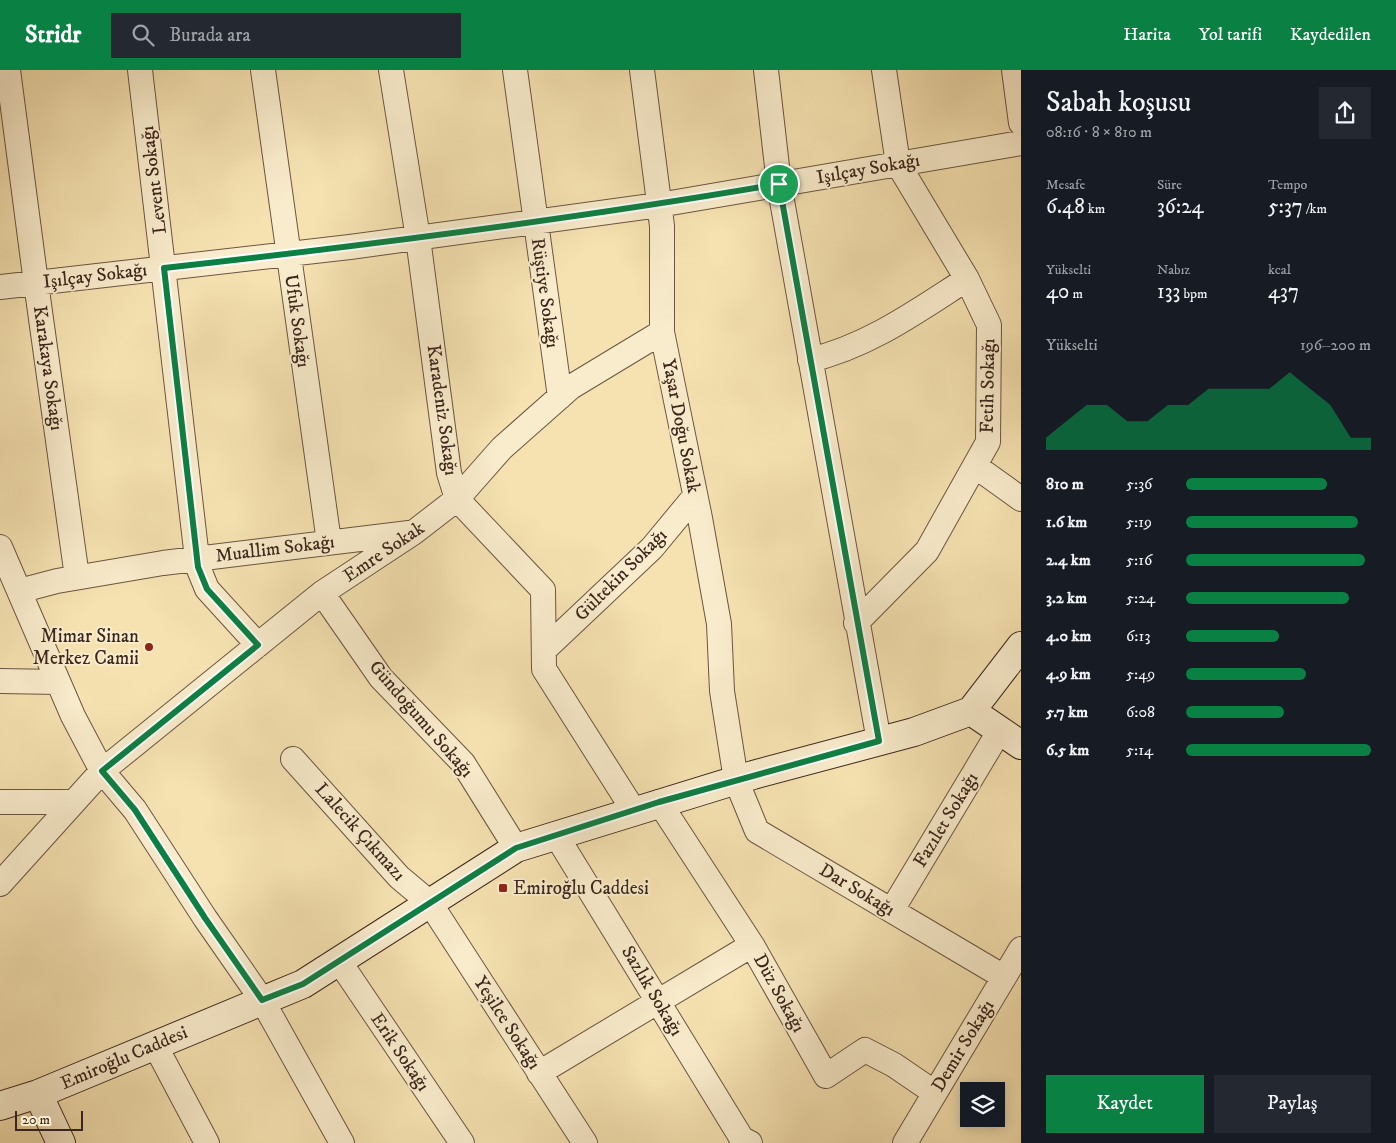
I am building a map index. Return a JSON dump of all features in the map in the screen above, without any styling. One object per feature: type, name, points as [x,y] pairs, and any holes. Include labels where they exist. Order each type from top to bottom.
[{"type":"street","name":"Karakaya Sokağı","points":[[8,70],[77,577]]},
{"type":"street","name":"Levent Sokağı","points":[[140,70],[200,575],[207,589],[258,645]]},
{"type":"street","name":"Ufuk Sokağı","points":[[263,70],[329,542]]},
{"type":"street","name":"Karadeniz Sokağı","points":[[391,70],[418,238],[449,473],[457,499],[543,590],[544,669],[634,811]]},
{"type":"street","name":"Rüştiye Sokağı","points":[[515,70],[560,397]]},
{"type":"street","name":"Yaşar Doğu Sokak","points":[[642,70],[662,226],[662,332],[719,624],[722,691],[736,780]]},
{"type":"street","points":[[766,70],[779,184],[856,623],[879,741]]},
{"type":"street","name":"Fetih Sokağı","points":[[856,623],[927,551],[988,442],[989,325],[967,278],[898,164],[884,70]]},
{"type":"street","points":[[1014,70],[1021,123]]},
{"type":"street","name":"Işılçay Sokağı","points":[[0,287],[418,238],[659,205],[1021,143]]},
{"type":"street","points":[[810,360],[845,350],[868,340],[967,278]]},
{"type":"street","name":"Emre Sokak","points":[[0,884],[102,771],[322,593],[413,533],[457,499],[502,448],[572,387],[662,332]]},
{"type":"street","points":[[975,466],[1021,499]]},
{"type":"street","name":"Gültekin Sokağı","points":[[544,650],[652,548],[695,496]]},
{"type":"street","name":"Muallim Sokağı","points":[[19,591],[77,577],[197,559],[413,533]]},
{"type":"street","points":[[0,546],[72,716],[102,771],[135,810],[205,918],[262,1000],[342,1143]]},
{"type":"street","name":"Gündoğumu Sokağı","points":[[322,593],[380,678],[463,763],[516,848]]},
{"type":"street","points":[[1010,737],[971,711],[1021,646]]},
{"type":"street","points":[[0,681],[58,682]]},
{"type":"street","name":"Emiroğlu Caddesi","points":[[0,1106],[38,1094],[303,984],[516,848],[659,802],[914,732],[971,711]]},
{"type":"street","name":"Fazılet Sokağı","points":[[892,910],[1010,737]]},
{"type":"street","name":"Lalecik Çıkmazı","points":[[293,759],[399,877],[430,903]]},
{"type":"street","name":"Dar Sokağı","points":[[736,780],[757,831],[1004,977]]},
{"type":"street","points":[[0,802],[74,802]]},
{"type":"street","name":"Düz Sokağı","points":[[659,802],[752,945],[826,1076],[865,1050],[894,1065],[935,1093]]},
{"type":"street","name":"Sazlık Sokağı","points":[[556,835],[743,1142]]},
{"type":"street","name":"Yeşilce Sokağı","points":[[430,903],[585,1143]]},
{"type":"street","points":[[539,1073],[752,945]]},
{"type":"street","name":"Demir Sokağı","points":[[905,1143],[1021,949]]},
{"type":"street","name":"Erik Sokağı","points":[[338,961],[462,1143]]},
{"type":"street","points":[[155,1045],[207,1143]]},
{"type":"street","points":[[38,1094],[61,1143]]},
{"type":"place","name":"Mimar Sinan Merkez Camii","points":[[149,647]]},
{"type":"place","name":"Emiroğlu Caddesi","points":[[503,888]]},
{"type":"route","points":[[779,184],[856,623],[879,741],[659,802],[516,848],[303,984],[262,1000],[205,918],[135,810],[102,771],[258,645],[207,589],[198,567],[164,268],[350,247],[659,205],[779,184]]}]
